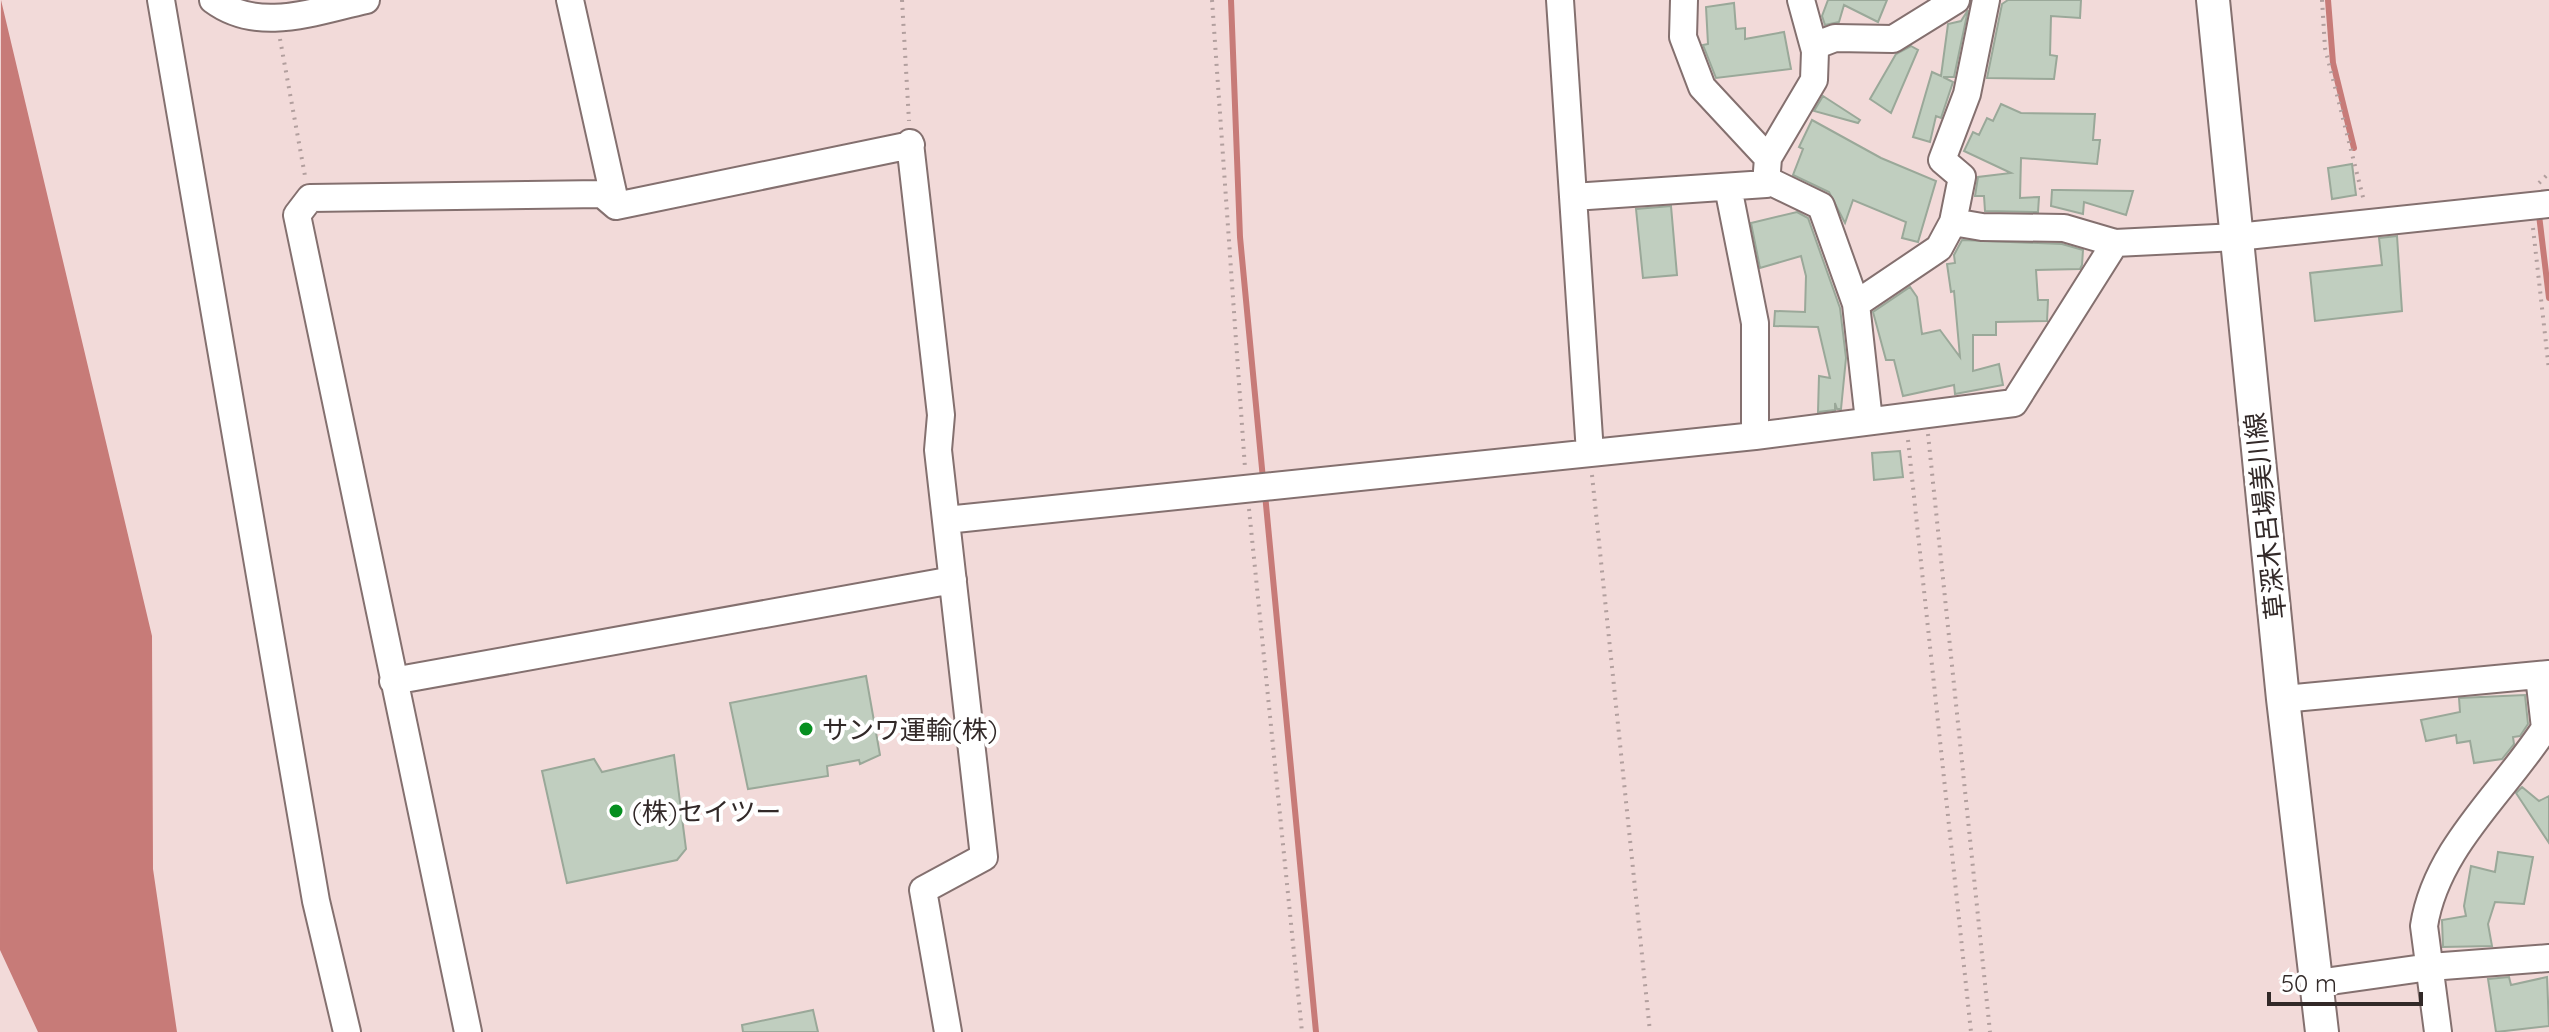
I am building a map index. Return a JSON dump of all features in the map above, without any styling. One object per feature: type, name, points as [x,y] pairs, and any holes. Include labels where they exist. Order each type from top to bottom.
[{"type":"main road","name":"草深木呂場美川線","points":[[2213,0],[2283,699],[2322,1032]]},
{"type":"street","points":[[161,0],[316,901],[347,1032]]},
{"type":"street","points":[[213,0],[230,13],[249,18],[276,19],[366,0]]},
{"type":"street","points":[[570,0],[616,206]]},
{"type":"street","points":[[1560,0],[1590,453]]},
{"type":"street","points":[[1684,0],[1683,37],[1702,87],[1768,169],[1821,206],[1856,304],[1869,421]]},
{"type":"street","points":[[1573,197],[1766,184],[1768,169],[1814,80],[1814,46],[1801,0]]},
{"type":"street","points":[[1814,46],[1835,38],[1893,39],[1956,0]]},
{"type":"street","points":[[1856,304],[1939,248],[1953,222],[1962,177],[1942,160],[1967,94],[1986,0]]},
{"type":"street","points":[[616,206],[910,144],[941,415],[938,450],[984,857],[923,890],[948,1032]]},
{"type":"street","points":[[1728,187],[1755,323],[1755,436]]},
{"type":"street","points":[[468,1032],[297,215],[310,198],[602,194],[616,206]]},
{"type":"street","points":[[1953,222],[1982,227],[2064,228],[2115,243],[2237,237],[2540,205]]},
{"type":"street","points":[[946,520],[1755,436],[2014,403],[2115,243]]},
{"type":"street","points":[[393,681],[953,580]]},
{"type":"street","points":[[2283,699],[2544,675],[2545,728],[2441,869],[2424,926],[2438,1032]]},
{"type":"street","points":[[2317,983],[2430,967],[2549,958]]},
{"type":"path","points":[[902,0],[910,144]]},
{"type":"path","points":[[1212,0],[1246,488],[1302,1032]]},
{"type":"path","points":[[2322,0],[2325,48],[2369,223]]},
{"type":"path","points":[[276,19],[310,198]]},
{"type":"path","points":[[2540,205],[2549,370]]},
{"type":"path","points":[[1916,416],[1971,1032]]},
{"type":"path","points":[[1916,416],[1990,1032]]},
{"type":"path","points":[[1590,453],[1650,1032]]},
{"type":"shaded area","points":[[1,0],[152,636],[153,869],[177,1032],[38,1032],[0,950]]},
{"type":"building","points":[[1828,0],[1887,0],[1878,22],[1844,5],[1839,22],[1825,25],[1822,16]]},
{"type":"building","points":[[2008,0],[2081,0],[2080,18],[2051,16],[2050,55],[2057,56],[2054,79],[1987,78],[2002,4]]},
{"type":"building","points":[[1734,3],[1736,29],[1745,28],[1745,39],[1784,32],[1791,69],[1716,78],[1703,45],[1708,44],[1706,7]]},
{"type":"building","points":[[1968,10],[1954,77],[1943,77],[1953,82],[1941,118],[1936,116],[1930,142],[1913,137],[1932,72],[1941,76],[1948,24],[1961,21]]},
{"type":"building","points":[[1911,46],[1918,50],[1891,113],[1870,99],[1896,54]]},
{"type":"building","points":[[1823,96],[1860,120],[1858,123],[1814,111]]},
{"type":"building","points":[[2001,104],[2021,113],[2095,114],[2093,140],[2100,140],[2097,164],[2021,158],[2020,198],[2039,197],[2038,212],[1985,211],[1984,196],[1975,196],[1978,177],[2011,173],[1964,151],[1973,132],[1979,135],[1987,118],[1993,121]]},
{"type":"building","points":[[1812,120],[1881,158],[1936,181],[1918,242],[1902,238],[1906,222],[1853,200],[1845,223],[1829,192],[1793,175],[1803,149],[1799,147]]},
{"type":"building","points":[[2352,164],[2356,195],[2332,199],[2328,168]]},
{"type":"building","points":[[2052,190],[2133,191],[2126,215],[2084,202],[2083,214],[2051,206]]},
{"type":"building","points":[[1671,206],[1677,275],[1643,278],[1636,209]]},
{"type":"building","points":[[1797,212],[1808,218],[1840,308],[1846,358],[1841,409],[1837,409],[1835,403],[1835,410],[1818,412],[1819,376],[1830,378],[1818,327],[1774,326],[1775,311],[1805,312],[1806,276],[1801,256],[1760,268],[1751,223]]},
{"type":"building","points":[[2397,236],[2402,311],[2315,321],[2310,273],[2382,265],[2379,238]]},
{"type":"building","points":[[1962,240],[2062,244],[2083,250],[2082,265],[2080,269],[2036,270],[2038,300],[2048,300],[2047,321],[1996,322],[1996,335],[1973,335],[1973,371],[1999,364],[2003,385],[1955,394],[1954,385],[1903,396],[1894,360],[1886,360],[1873,312],[1910,287],[1917,297],[1922,334],[1940,330],[1960,357],[1954,291],[1951,292],[1947,264],[1955,263],[1954,255]]},
{"type":"building","points":[[1900,451],[1903,477],[1874,480],[1872,453]]},
{"type":"building","name":"サンワ運輸(株)","points":[[866,676],[880,755],[860,764],[859,760],[827,766],[828,776],[748,789],[730,703]]},
{"type":"building","points":[[2525,695],[2528,724],[2520,736],[2513,737],[2514,744],[2502,759],[2474,763],[2470,741],[2457,743],[2456,735],[2426,741],[2421,720],[2460,712],[2459,698]]},
{"type":"building","name":"(株)セイツー","points":[[674,755],[686,849],[677,860],[567,883],[542,771],[594,759],[602,772]]},
{"type":"building","points":[[2522,787],[2539,801],[2549,796],[2549,843],[2516,793]]},
{"type":"building","points":[[2498,852],[2533,857],[2524,904],[2495,902],[2488,924],[2492,946],[2443,947],[2442,920],[2466,916],[2464,906],[2471,866],[2495,872]]},
{"type":"building","points":[[2509,977],[2511,985],[2547,977],[2549,1026],[2496,1032],[2488,979]]},
{"type":"building","points":[[813,1010],[818,1032],[743,1032],[742,1025]]},
{"type":"waterway","points":[[1231,0],[1240,237],[1263,479]]},
{"type":"waterway","points":[[2328,0],[2333,63],[2354,148]]},
{"type":"waterway","points":[[2539,215],[2549,298]]},
{"type":"waterway","points":[[1265,494],[1316,1032]]},
{"type":"place","name":"サンワ運輸(株)","points":[[806,729]]},
{"type":"place","name":"(株)セイツー","points":[[616,811]]}]
